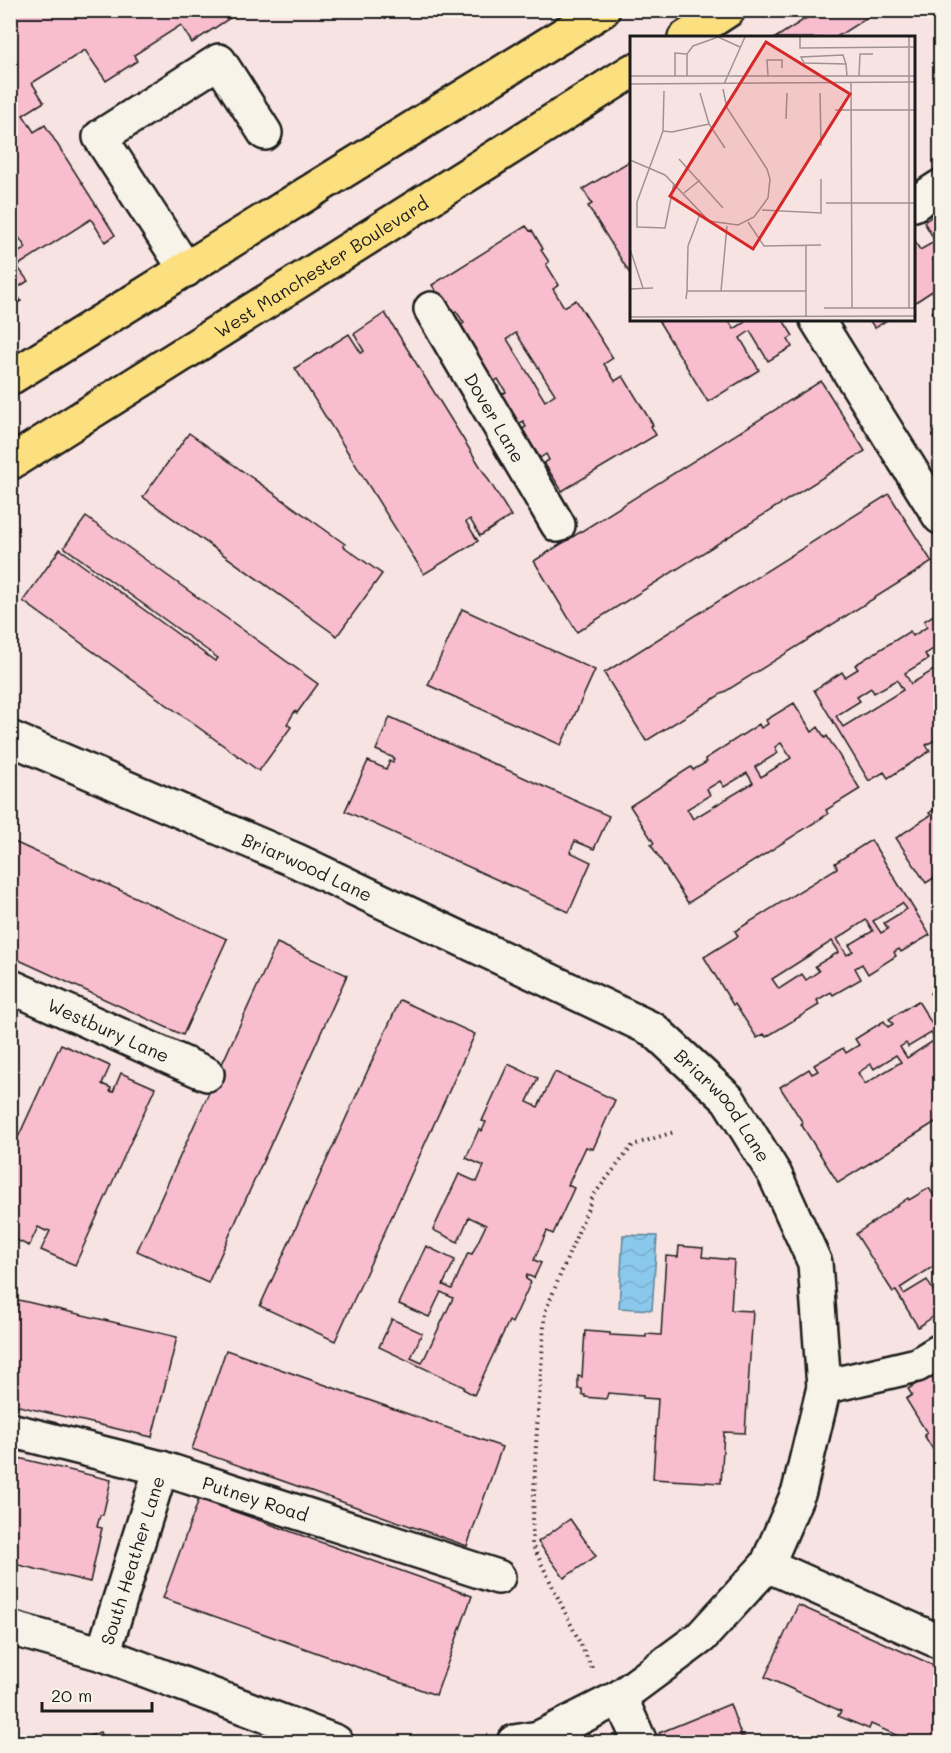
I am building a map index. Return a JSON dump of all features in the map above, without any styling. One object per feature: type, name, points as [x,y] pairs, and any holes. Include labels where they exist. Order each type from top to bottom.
[{"type":"main road","points":[[10,378],[603,10]]},
{"type":"main road","points":[[688,36],[728,10]]},
{"type":"main road","name":"West Manchester Boulevard","points":[[10,463],[630,72]]},
{"type":"street","points":[[186,270],[99,137],[219,61],[265,133]]},
{"type":"street","points":[[915,203],[940,187]]},
{"type":"street","name":"Dover Lane","points":[[431,309],[558,525]]},
{"type":"street","points":[[818,321],[940,517]]},
{"type":"street","name":"Briarwood Lane","points":[[10,738],[297,861],[654,1030],[728,1099],[775,1175],[816,1263],[824,1387],[799,1491],[767,1565],[701,1637],[620,1696],[539,1738],[514,1743]]},
{"type":"street","name":"Westbury Lane","points":[[10,986],[207,1074]]},
{"type":"street","points":[[824,1387],[917,1365],[940,1351]]},
{"type":"street","name":"Putney Road","points":[[10,1430],[161,1468],[498,1576]]},
{"type":"street","name":"South Heather Lane","points":[[103,1654],[161,1468]]},
{"type":"street","points":[[767,1565],[940,1642]]},
{"type":"street","points":[[10,1628],[103,1654],[336,1743]]},
{"type":"street","points":[[620,1696],[640,1743]]},
{"type":"path","points":[[592,1668],[532,1544],[545,1312],[593,1196],[633,1145],[674,1132]]},
{"type":"water","points":[[623,1235],[657,1236],[652,1310],[619,1308]]},
{"type":"building","points":[[19,10],[242,10],[192,43],[181,25],[134,55],[137,61],[106,81],[85,50],[32,83],[44,102],[23,115],[34,132],[45,125],[115,235],[105,242],[91,219],[17,266],[28,281],[14,290],[21,301],[10,308],[10,244],[16,254],[26,248],[10,224],[10,16]]},
{"type":"building","points":[[819,10],[868,10],[871,15],[838,36],[778,36]]},
{"type":"building","points":[[630,161],[630,274],[588,206],[592,204],[583,189]]},
{"type":"building","points":[[940,211],[940,238],[935,241],[924,222]]},
{"type":"building","points":[[526,226],[530,231],[532,230],[549,262],[546,264],[559,285],[553,289],[564,307],[576,300],[613,358],[604,364],[615,381],[623,376],[653,425],[651,426],[656,435],[562,491],[544,463],[549,460],[546,454],[540,458],[522,429],[526,427],[523,421],[519,424],[501,395],[506,392],[498,379],[492,383],[458,327],[464,323],[456,311],[450,314],[432,285]],"holes":[[[516,333],[555,394],[545,401],[507,339]]]},
{"type":"building","points":[[915,242],[920,250],[934,242],[940,252],[940,255],[933,260],[934,262],[940,258],[940,286],[915,302]]},
{"type":"building","points":[[940,307],[940,326],[932,312]]},
{"type":"building","points":[[385,313],[511,516],[480,536],[470,519],[466,522],[478,541],[424,574],[295,368],[349,334],[361,353],[364,351],[354,334]]},
{"type":"building","points":[[659,321],[729,321],[734,329],[744,321],[784,321],[793,336],[788,339],[792,347],[768,361],[750,331],[740,338],[759,370],[708,402]]},
{"type":"building","points":[[870,321],[886,321],[875,328]]},
{"type":"building","points":[[821,381],[865,451],[577,632],[534,561]]},
{"type":"building","points":[[189,433],[345,544],[343,546],[382,574],[337,636],[143,497]]},
{"type":"building","points":[[889,494],[932,562],[646,741],[604,673]]},
{"type":"building","points":[[86,517],[318,684],[297,713],[295,711],[287,724],[291,727],[259,771],[23,601],[60,549],[215,661],[218,658],[64,547]]},
{"type":"building","points":[[462,609],[595,670],[561,745],[428,685]]},
{"type":"building","points":[[940,611],[940,650],[938,646],[925,654],[928,659],[905,673],[911,684],[940,666],[940,737],[926,745],[930,751],[888,778],[884,772],[869,781],[814,690],[842,672],[845,677],[858,669],[855,665],[910,631],[913,636],[927,627],[924,621]],"holes":[[[897,680],[903,690],[843,727],[836,716],[860,701],[857,697],[871,688],[874,693]]]},
{"type":"building","points":[[794,703],[812,732],[818,727],[825,738],[827,736],[860,789],[826,810],[828,814],[688,903],[651,845],[654,843],[630,806],[691,767],[693,770],[707,762],[705,759],[759,724],[761,728],[768,724],[766,720]],"holes":[[[781,743],[791,758],[761,777],[755,767],[778,753],[775,747]],[[747,773],[753,783],[693,819],[687,809],[710,795],[707,789],[720,781],[724,787]]]},
{"type":"building","points":[[390,717],[609,816],[594,849],[575,841],[570,852],[591,862],[569,912],[345,811],[368,761],[386,769],[390,761],[393,762],[394,758],[376,750]]},
{"type":"building","points":[[940,805],[940,874],[926,883],[896,838],[931,815],[929,813]]},
{"type":"building","points":[[10,840],[227,939],[183,1035],[10,956]]},
{"type":"building","points":[[871,840],[930,935],[901,952],[899,949],[894,952],[896,956],[868,974],[862,964],[855,968],[861,979],[833,995],[831,992],[817,1000],[819,1005],[766,1037],[764,1034],[757,1038],[735,1004],[733,1005],[704,957],[738,936],[735,931],[837,868],[835,863]],"holes":[[[902,903],[907,909],[884,923],[888,929],[881,933],[873,921]],[[866,920],[873,931],[849,945],[853,951],[847,955],[837,939]],[[832,941],[839,952],[815,966],[819,971],[806,980],[802,974],[779,989],[772,979]]]},
{"type":"building","points":[[277,943],[347,975],[208,1283],[137,1251]]},
{"type":"building","points":[[940,987],[940,1010],[930,993]]},
{"type":"building","points":[[400,1000],[475,1034],[335,1341],[260,1306]]},
{"type":"building","points":[[918,1001],[940,1037],[940,1119],[838,1183],[780,1087],[809,1069],[812,1074],[818,1071],[814,1065],[843,1048],[846,1053],[859,1045],[855,1039],[884,1021],[888,1027],[893,1024],[889,1019]],"holes":[[[931,1033],[935,1040],[907,1058],[900,1047],[906,1043],[908,1047]],[[896,1055],[901,1062],[865,1084],[858,1073],[871,1064],[874,1069]]]},
{"type":"building","points":[[61,1044],[110,1066],[102,1084],[111,1088],[110,1091],[113,1092],[121,1073],[155,1088],[75,1265],[41,1250],[50,1231],[38,1227],[29,1246],[10,1237],[10,1155]]},
{"type":"building","points":[[508,1064],[538,1078],[527,1102],[538,1107],[555,1072],[615,1100],[593,1149],[586,1147],[568,1185],[574,1188],[553,1234],[547,1231],[534,1260],[541,1263],[534,1278],[527,1275],[526,1279],[531,1282],[512,1323],[509,1321],[474,1395],[463,1389],[464,1387],[379,1347],[392,1319],[422,1333],[411,1358],[422,1363],[453,1298],[441,1292],[429,1317],[399,1304],[426,1246],[455,1260],[443,1285],[452,1289],[468,1253],[472,1254],[486,1225],[469,1217],[458,1242],[433,1230],[459,1174],[477,1182],[484,1166],[466,1158],[479,1129],[482,1131],[486,1122],[482,1121]]},
{"type":"building","points":[[929,1188],[934,1196],[940,1192],[940,1262],[900,1288],[904,1294],[927,1280],[940,1303],[940,1312],[918,1327],[856,1234],[908,1198],[909,1200]]},
{"type":"building","points":[[679,1246],[703,1248],[702,1257],[734,1260],[731,1310],[753,1311],[745,1433],[724,1432],[721,1483],[653,1479],[658,1399],[608,1393],[606,1399],[585,1397],[582,1395],[582,1389],[578,1389],[578,1376],[582,1377],[585,1331],[646,1337],[646,1334],[661,1335],[666,1256],[678,1257]]},
{"type":"building","points":[[10,1298],[177,1337],[152,1437],[10,1404]]},
{"type":"building","points":[[226,1350],[502,1447],[467,1546],[192,1449]]},
{"type":"building","points":[[940,1369],[940,1461],[924,1435],[927,1433],[906,1399],[912,1395],[908,1389]]},
{"type":"building","points":[[10,1456],[111,1480],[103,1515],[100,1515],[97,1527],[102,1528],[90,1582],[10,1563]]},
{"type":"building","points":[[199,1499],[472,1596],[436,1695],[163,1598]]},
{"type":"building","points":[[570,1519],[596,1556],[564,1578],[538,1542]]},
{"type":"building","points":[[798,1605],[940,1668],[940,1742],[912,1742],[871,1724],[869,1729],[838,1716],[841,1711],[765,1677]]},
{"type":"building","points":[[730,1704],[742,1738],[744,1737],[747,1742],[663,1742],[659,1733]]},
{"type":"building","points":[[100,1732],[104,1742],[75,1742]]}]
